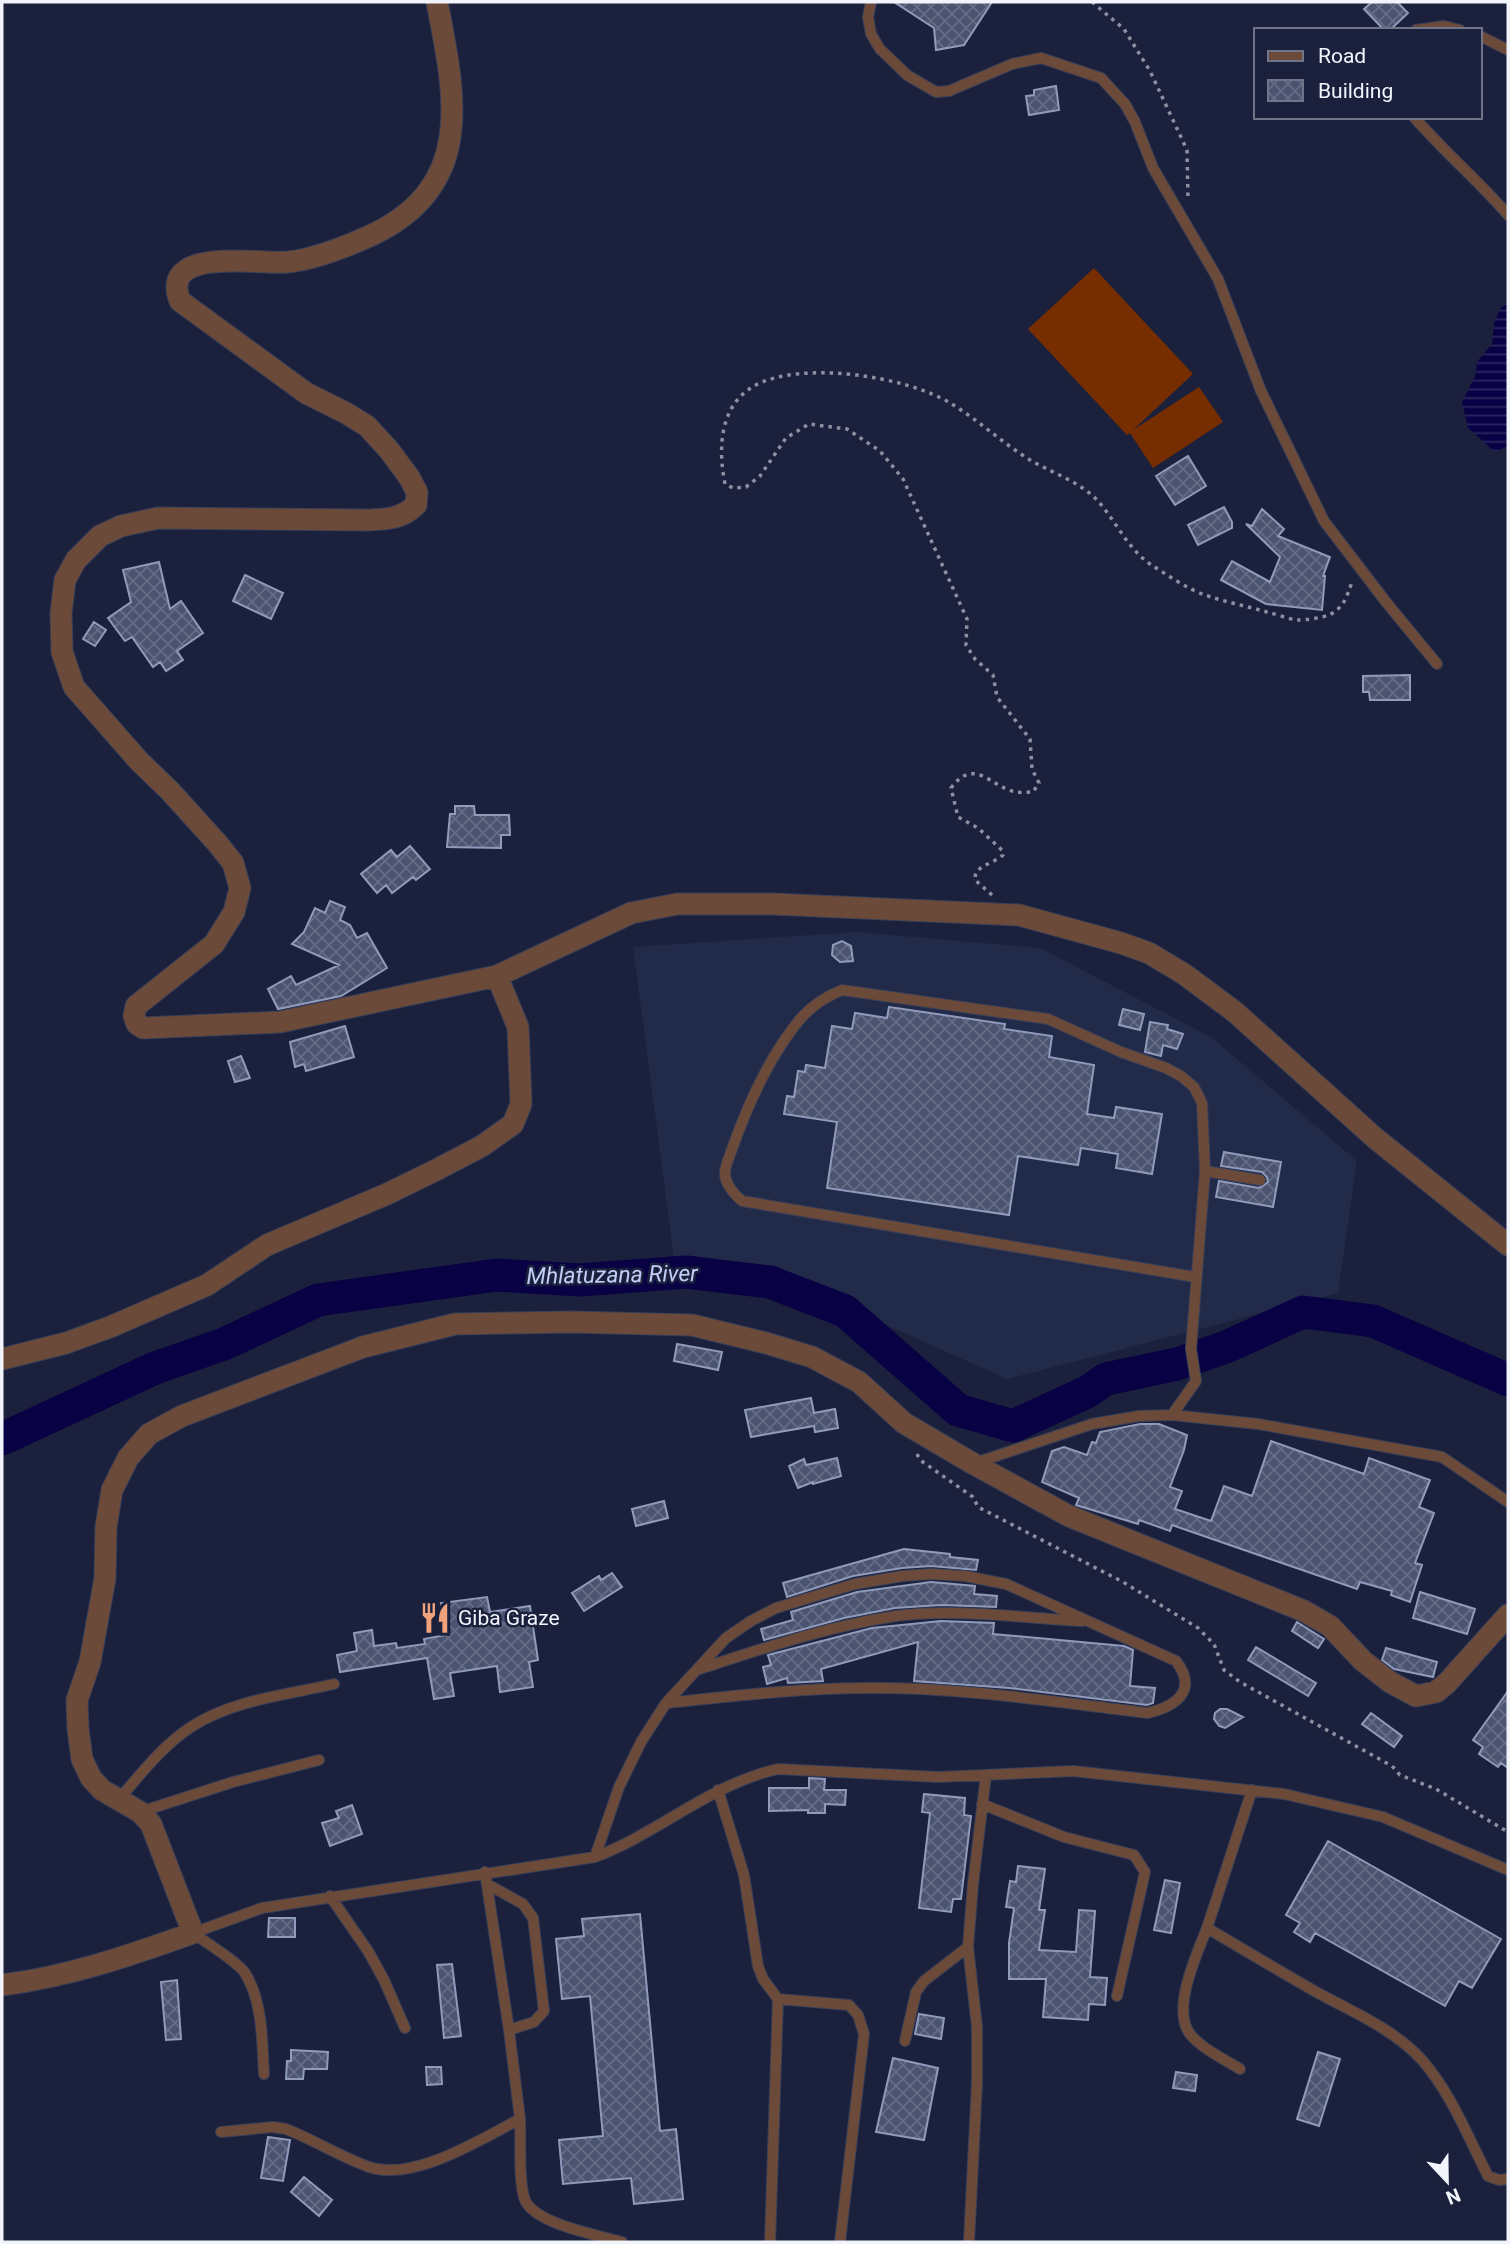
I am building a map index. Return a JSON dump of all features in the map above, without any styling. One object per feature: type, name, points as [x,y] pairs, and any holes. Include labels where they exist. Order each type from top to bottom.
[{"type":"street","points":[[437,2],[454,105],[451,136],[443,166],[424,199],[403,216],[374,233],[326,253],[288,262],[204,262],[186,270],[178,282],[177,292],[180,301],[306,393],[346,412],[367,426],[409,477],[417,492],[416,505],[395,519],[158,518],[121,526],[100,536],[76,560],[65,580],[61,613],[62,652],[74,687],[139,761],[218,844],[233,863],[240,888],[234,912],[214,944],[136,1006],[134,1016],[137,1024],[143,1028],[155,1029],[280,1021],[497,976],[631,913],[677,904],[773,904],[1019,915],[1149,953],[1184,974],[1235,1012],[1385,1147],[1507,1241]]},
{"type":"street","points":[[2,1359],[77,1339],[207,1285],[267,1245],[412,1182],[482,1146],[513,1124],[521,1104],[518,1027],[497,976]]},
{"type":"street","points":[[2,1985],[28,1982],[109,1963],[193,1933],[151,1824],[140,1812],[102,1790],[91,1779],[82,1759],[77,1700],[90,1662],[99,1622],[105,1578],[106,1527],[112,1489],[128,1458],[149,1434],[182,1416],[363,1347],[442,1327],[455,1324],[573,1322],[692,1325],[813,1357],[859,1382],[904,1423],[1069,1516],[1304,1611],[1330,1626],[1363,1661],[1390,1682],[1416,1696],[1436,1692],[1447,1683],[1508,1615]]},
{"type":"lane","points":[[872,2],[868,17],[871,34],[880,49],[925,88],[936,92],[949,91],[1012,64],[1041,58],[1101,78],[1125,104],[1153,167],[1218,279],[1261,391],[1324,521],[1386,603],[1437,664]]},
{"type":"lane","points":[[1430,28],[1452,28]]},
{"type":"lane","points":[[1482,37],[1508,50]]},
{"type":"lane","points":[[1416,119],[1508,215]]},
{"type":"lane","points":[[1172,1415],[1196,1381],[1191,1349],[1205,1171],[1202,1103],[1194,1087],[1181,1076],[1048,1019],[842,990],[826,997],[802,1017],[760,1079],[724,1173],[728,1184],[742,1201],[1195,1277]]},
{"type":"lane","points":[[1205,1171],[1260,1180]]},
{"type":"lane","points":[[972,1463],[1007,1454],[1092,1424],[1129,1417],[1172,1415],[1258,1424],[1442,1457],[1508,1502]]},
{"type":"lane","points":[[595,1857],[619,1787],[641,1742],[666,1703],[726,1638],[776,1608],[855,1584],[903,1576],[954,1575],[1006,1584],[1176,1661],[1184,1671],[1181,1697],[1168,1708],[1149,1713],[971,1692],[869,1688],[810,1689],[666,1703]]},
{"type":"lane","points":[[697,1670],[817,1633],[897,1616],[938,1614],[1088,1621]]},
{"type":"lane","points":[[119,1799],[166,1747],[190,1727],[217,1712],[334,1685]]},
{"type":"lane","points":[[140,1812],[233,1782],[319,1760]]},
{"type":"lane","points":[[193,1933],[262,1908],[595,1857],[625,1844],[718,1790],[755,1774],[778,1769],[938,1777],[1073,1771],[1284,1794],[1383,1817],[1508,1870]]},
{"type":"lane","points":[[969,2242],[977,2027],[968,1947],[986,1775]]},
{"type":"lane","points":[[718,1790],[744,1875],[758,1966],[763,1979],[778,1999],[770,2242]]},
{"type":"lane","points":[[1240,2069],[1197,2041],[1184,2024],[1183,2011],[1189,1973],[1207,1928],[1252,1790]]},
{"type":"lane","points":[[982,1804],[1064,1837],[1134,1855],[1140,1861],[1145,1872],[1117,1996]]},
{"type":"lane","points":[[485,1872],[509,2030],[520,2119],[526,2202],[544,2218],[622,2242]]},
{"type":"lane","points":[[487,1884],[523,1904],[533,1918],[544,2011],[534,2022],[509,2030]]},
{"type":"lane","points":[[330,1896],[379,1970],[405,2028]]},
{"type":"lane","points":[[1207,1928],[1247,1954],[1375,2024],[1408,2048],[1422,2060],[1450,2101],[1488,2176],[1499,2180],[1508,2179]]},
{"type":"lane","points":[[193,1933],[244,1972],[260,2018],[264,2074]]},
{"type":"lane","points":[[905,2041],[916,1992],[924,1981],[968,1947]]},
{"type":"lane","points":[[778,1999],[849,2005],[862,2025],[864,2034],[840,2242]]},
{"type":"lane","points":[[221,2132],[273,2127],[286,2129],[372,2168],[409,2169],[448,2155],[520,2119]]},
{"type":"path","points":[[1091,2],[1124,29],[1136,47],[1187,150],[1187,226]]},
{"type":"path","points":[[1019,915],[975,880],[977,869],[994,863],[1003,855],[1003,851],[978,828],[958,817],[951,788],[958,778],[966,774],[986,776],[1014,792],[1033,792],[1039,783],[1032,769],[1030,740],[998,696],[993,675],[975,659],[967,645],[967,619],[903,479],[880,451],[848,429],[809,424],[786,438],[760,476],[746,487],[733,488],[725,484],[720,461],[722,428],[734,404],[748,389],[760,382],[780,378],[847,373],[863,374],[931,393],[950,403],[1028,459],[1077,485],[1095,498],[1134,549],[1148,562],[1203,595],[1297,620],[1327,616],[1344,604],[1354,578]]},
{"type":"path","points":[[904,1423],[920,1460],[973,1497],[978,1507],[1123,1582],[1198,1628],[1214,1644],[1224,1670],[1240,1682],[1392,1766],[1400,1775],[1436,1789],[1508,1832]]},
{"type":"shaded area","points":[[1094,268],[1193,374],[1133,430],[1199,387],[1223,422],[1153,468],[1130,433],[1127,435],[1028,329]]},
{"type":"shaded area","points":[[1508,304],[1508,446],[1495,452],[1468,428],[1462,402],[1475,376],[1477,362],[1492,344],[1494,323],[1501,307]]},
{"type":"shaded area","points":[[856,932],[1040,948],[1211,1037],[1357,1161],[1338,1293],[1007,1379],[811,1291],[674,1258],[633,947]]},
{"type":"building","points":[[894,2],[992,2],[964,45],[936,50],[934,28]]},
{"type":"building","points":[[1372,2],[1397,2],[1408,13],[1392,28],[1382,28],[1364,9]]},
{"type":"building","points":[[1056,86],[1059,110],[1029,115],[1026,96],[1034,95],[1034,90]]},
{"type":"building","points":[[1188,456],[1206,486],[1175,505],[1156,476]]},
{"type":"building","points":[[1224,507],[1232,522],[1232,528],[1198,545],[1188,525]]},
{"type":"building","points":[[1262,509],[1284,529],[1278,536],[1330,557],[1323,576],[1322,610],[1266,604],[1221,580],[1232,561],[1270,582],[1280,557],[1246,524],[1252,526]]},
{"type":"building","points":[[159,562],[170,609],[181,601],[203,633],[177,651],[183,660],[166,671],[160,662],[153,667],[132,637],[125,641],[108,618],[131,602],[123,570]]},
{"type":"building","points":[[245,575],[283,593],[271,619],[233,601]]},
{"type":"building","points":[[94,622],[106,630],[95,646],[83,639]]},
{"type":"building","points":[[1410,675],[1410,700],[1370,700],[1369,692],[1363,692],[1363,676]]},
{"type":"building","points":[[455,806],[474,806],[475,815],[509,815],[510,835],[501,835],[501,848],[447,847],[450,814],[455,814]]},
{"type":"building","points":[[410,846],[430,869],[416,880],[413,877],[392,893],[386,885],[377,893],[361,874],[391,850],[397,857]]},
{"type":"building","points":[[330,901],[345,907],[340,920],[350,925],[357,938],[367,933],[387,968],[341,996],[278,1009],[268,989],[291,976],[296,985],[339,965],[292,944],[304,932],[315,908],[325,913]]},
{"type":"building","points":[[842,941],[851,946],[853,961],[840,962],[832,955],[833,945]]},
{"type":"building","points":[[889,1007],[1005,1024],[1004,1029],[1052,1036],[1049,1057],[1094,1065],[1087,1114],[1114,1118],[1116,1107],[1162,1114],[1152,1174],[1116,1168],[1118,1154],[1081,1148],[1078,1165],[1018,1156],[1009,1215],[827,1188],[837,1122],[784,1114],[787,1096],[794,1097],[798,1071],[805,1072],[806,1065],[825,1068],[832,1026],[852,1029],[855,1013],[887,1018]]},
{"type":"building","points":[[1123,1009],[1144,1014],[1140,1030],[1119,1025]]},
{"type":"building","points":[[1150,1022],[1168,1025],[1167,1029],[1183,1034],[1177,1049],[1163,1045],[1161,1056],[1145,1052]]},
{"type":"building","points":[[345,1026],[354,1057],[306,1071],[304,1064],[295,1067],[290,1042]]},
{"type":"building","points":[[241,1056],[250,1078],[235,1082],[228,1061]]},
{"type":"building","points":[[1224,1152],[1281,1162],[1273,1207],[1216,1197],[1219,1181],[1259,1188],[1268,1182],[1262,1172],[1221,1166]]},
{"type":"building","points":[[677,1344],[722,1352],[718,1370],[674,1361]]},
{"type":"building","points":[[811,1398],[814,1413],[835,1409],[838,1428],[815,1432],[814,1426],[751,1437],[745,1410]]},
{"type":"building","points":[[1140,1424],[1159,1424],[1187,1435],[1170,1487],[1182,1491],[1175,1509],[1211,1521],[1224,1486],[1252,1496],[1271,1441],[1364,1474],[1369,1458],[1430,1480],[1419,1507],[1434,1513],[1415,1563],[1422,1565],[1410,1602],[1391,1595],[1392,1591],[1360,1582],[1357,1589],[1172,1525],[1170,1531],[1139,1520],[1138,1524],[1076,1505],[1079,1498],[1042,1482],[1052,1451],[1064,1447],[1087,1455],[1100,1432]]},
{"type":"building","points":[[837,1458],[841,1476],[798,1488],[789,1466],[804,1459],[806,1465]]},
{"type":"building","points":[[664,1501],[668,1518],[636,1526],[632,1509]]},
{"type":"building","points":[[904,1549],[978,1560],[976,1570],[931,1566],[902,1568],[853,1576],[787,1597],[783,1583]]},
{"type":"building","points":[[612,1573],[622,1587],[584,1611],[572,1593],[599,1576],[601,1580]]},
{"type":"building","points":[[931,1582],[975,1586],[974,1594],[997,1596],[996,1607],[941,1605],[895,1608],[844,1618],[764,1640],[761,1629],[793,1620],[791,1612],[857,1592]]},
{"type":"building","points":[[1420,1592],[1475,1609],[1467,1634],[1413,1618]]},
{"type":"building","points":[[487,1597],[490,1612],[530,1606],[538,1660],[529,1662],[533,1687],[500,1692],[497,1666],[450,1673],[454,1696],[434,1699],[427,1658],[340,1672],[337,1655],[357,1651],[354,1633],[372,1630],[374,1646],[396,1643],[397,1648],[425,1644],[424,1639],[446,1635],[441,1603]]},
{"type":"building","points":[[941,1621],[994,1623],[993,1634],[1124,1646],[1133,1650],[1130,1686],[1155,1688],[1153,1703],[1147,1705],[1009,1688],[914,1681],[918,1642],[821,1669],[823,1681],[788,1683],[787,1678],[767,1684],[763,1667],[771,1665],[768,1655],[872,1628]]},
{"type":"building","points":[[1297,1622],[1324,1639],[1318,1648],[1292,1631]]},
{"type":"building","points":[[1256,1647],[1316,1683],[1308,1696],[1248,1660]]},
{"type":"building","points":[[1386,1648],[1437,1662],[1433,1677],[1394,1669],[1382,1660]]},
{"type":"building","points":[[1508,1691],[1508,1768],[1501,1763],[1498,1767],[1479,1754],[1483,1747],[1473,1740]]},
{"type":"building","points":[[1220,1709],[1227,1709],[1243,1717],[1225,1728],[1219,1726],[1214,1719],[1215,1713]]},
{"type":"building","points":[[1371,1713],[1402,1736],[1394,1747],[1362,1724]]},
{"type":"building","points":[[809,1778],[825,1779],[824,1790],[846,1790],[845,1805],[825,1804],[825,1813],[808,1813],[808,1810],[769,1811],[769,1788],[809,1788]]},
{"type":"building","points":[[924,1794],[965,1798],[964,1815],[971,1816],[961,1899],[953,1899],[951,1912],[919,1908],[930,1813],[922,1812]]},
{"type":"building","points":[[352,1805],[362,1834],[330,1846],[322,1823],[339,1818],[336,1811]]},
{"type":"building","points":[[1328,1841],[1501,1939],[1472,1988],[1459,1981],[1445,2006],[1315,1933],[1310,1942],[1294,1932],[1300,1923],[1286,1915]]},
{"type":"building","points":[[1018,1866],[1045,1869],[1039,1910],[1045,1910],[1039,1950],[1076,1952],[1079,1910],[1095,1911],[1090,1977],[1107,1978],[1105,2005],[1089,2004],[1088,2020],[1043,2017],[1046,1979],[1009,1979],[1009,1943],[1014,1908],[1006,1907],[1010,1881],[1016,1882]]},
{"type":"building","points":[[1165,1880],[1180,1883],[1171,1933],[1154,1930]]},
{"type":"building","points":[[640,1914],[660,2131],[676,2129],[683,2199],[634,2204],[631,2178],[563,2184],[559,2140],[603,2136],[590,1996],[562,1999],[556,1939],[584,1936],[582,1919]]},
{"type":"building","points":[[269,1918],[295,1918],[295,1937],[268,1937]]},
{"type":"building","points":[[452,1964],[461,2036],[444,2038],[437,1965]]},
{"type":"building","points":[[177,1980],[181,2039],[166,2040],[161,1982]]},
{"type":"building","points":[[919,2014],[944,2018],[941,2039],[915,2034]]},
{"type":"building","points":[[291,2050],[328,2052],[327,2069],[304,2069],[303,2079],[286,2079]]},
{"type":"building","points":[[1318,2052],[1340,2059],[1319,2126],[1297,2119]]},
{"type":"building","points":[[893,2058],[938,2068],[924,2140],[876,2132]]},
{"type":"building","points":[[426,2067],[441,2067],[442,2084],[427,2085]]},
{"type":"building","points":[[1176,2072],[1197,2075],[1195,2091],[1173,2088]]},
{"type":"building","points":[[268,2137],[290,2140],[283,2181],[261,2178]]},
{"type":"building","points":[[304,2177],[332,2200],[319,2216],[291,2192]]},
{"type":"waterway","name":"Mhlatuzana River","points":[[2,1439],[155,1368],[224,1344],[318,1300],[497,1275],[580,1280],[686,1272],[770,1282],[845,1311],[958,1410],[1013,1426],[1087,1392],[1106,1379],[1177,1364],[1226,1347],[1303,1312],[1373,1321],[1508,1380]]},
{"type":"place","name":"Giba Graze","points":[[435,1618]]}]
